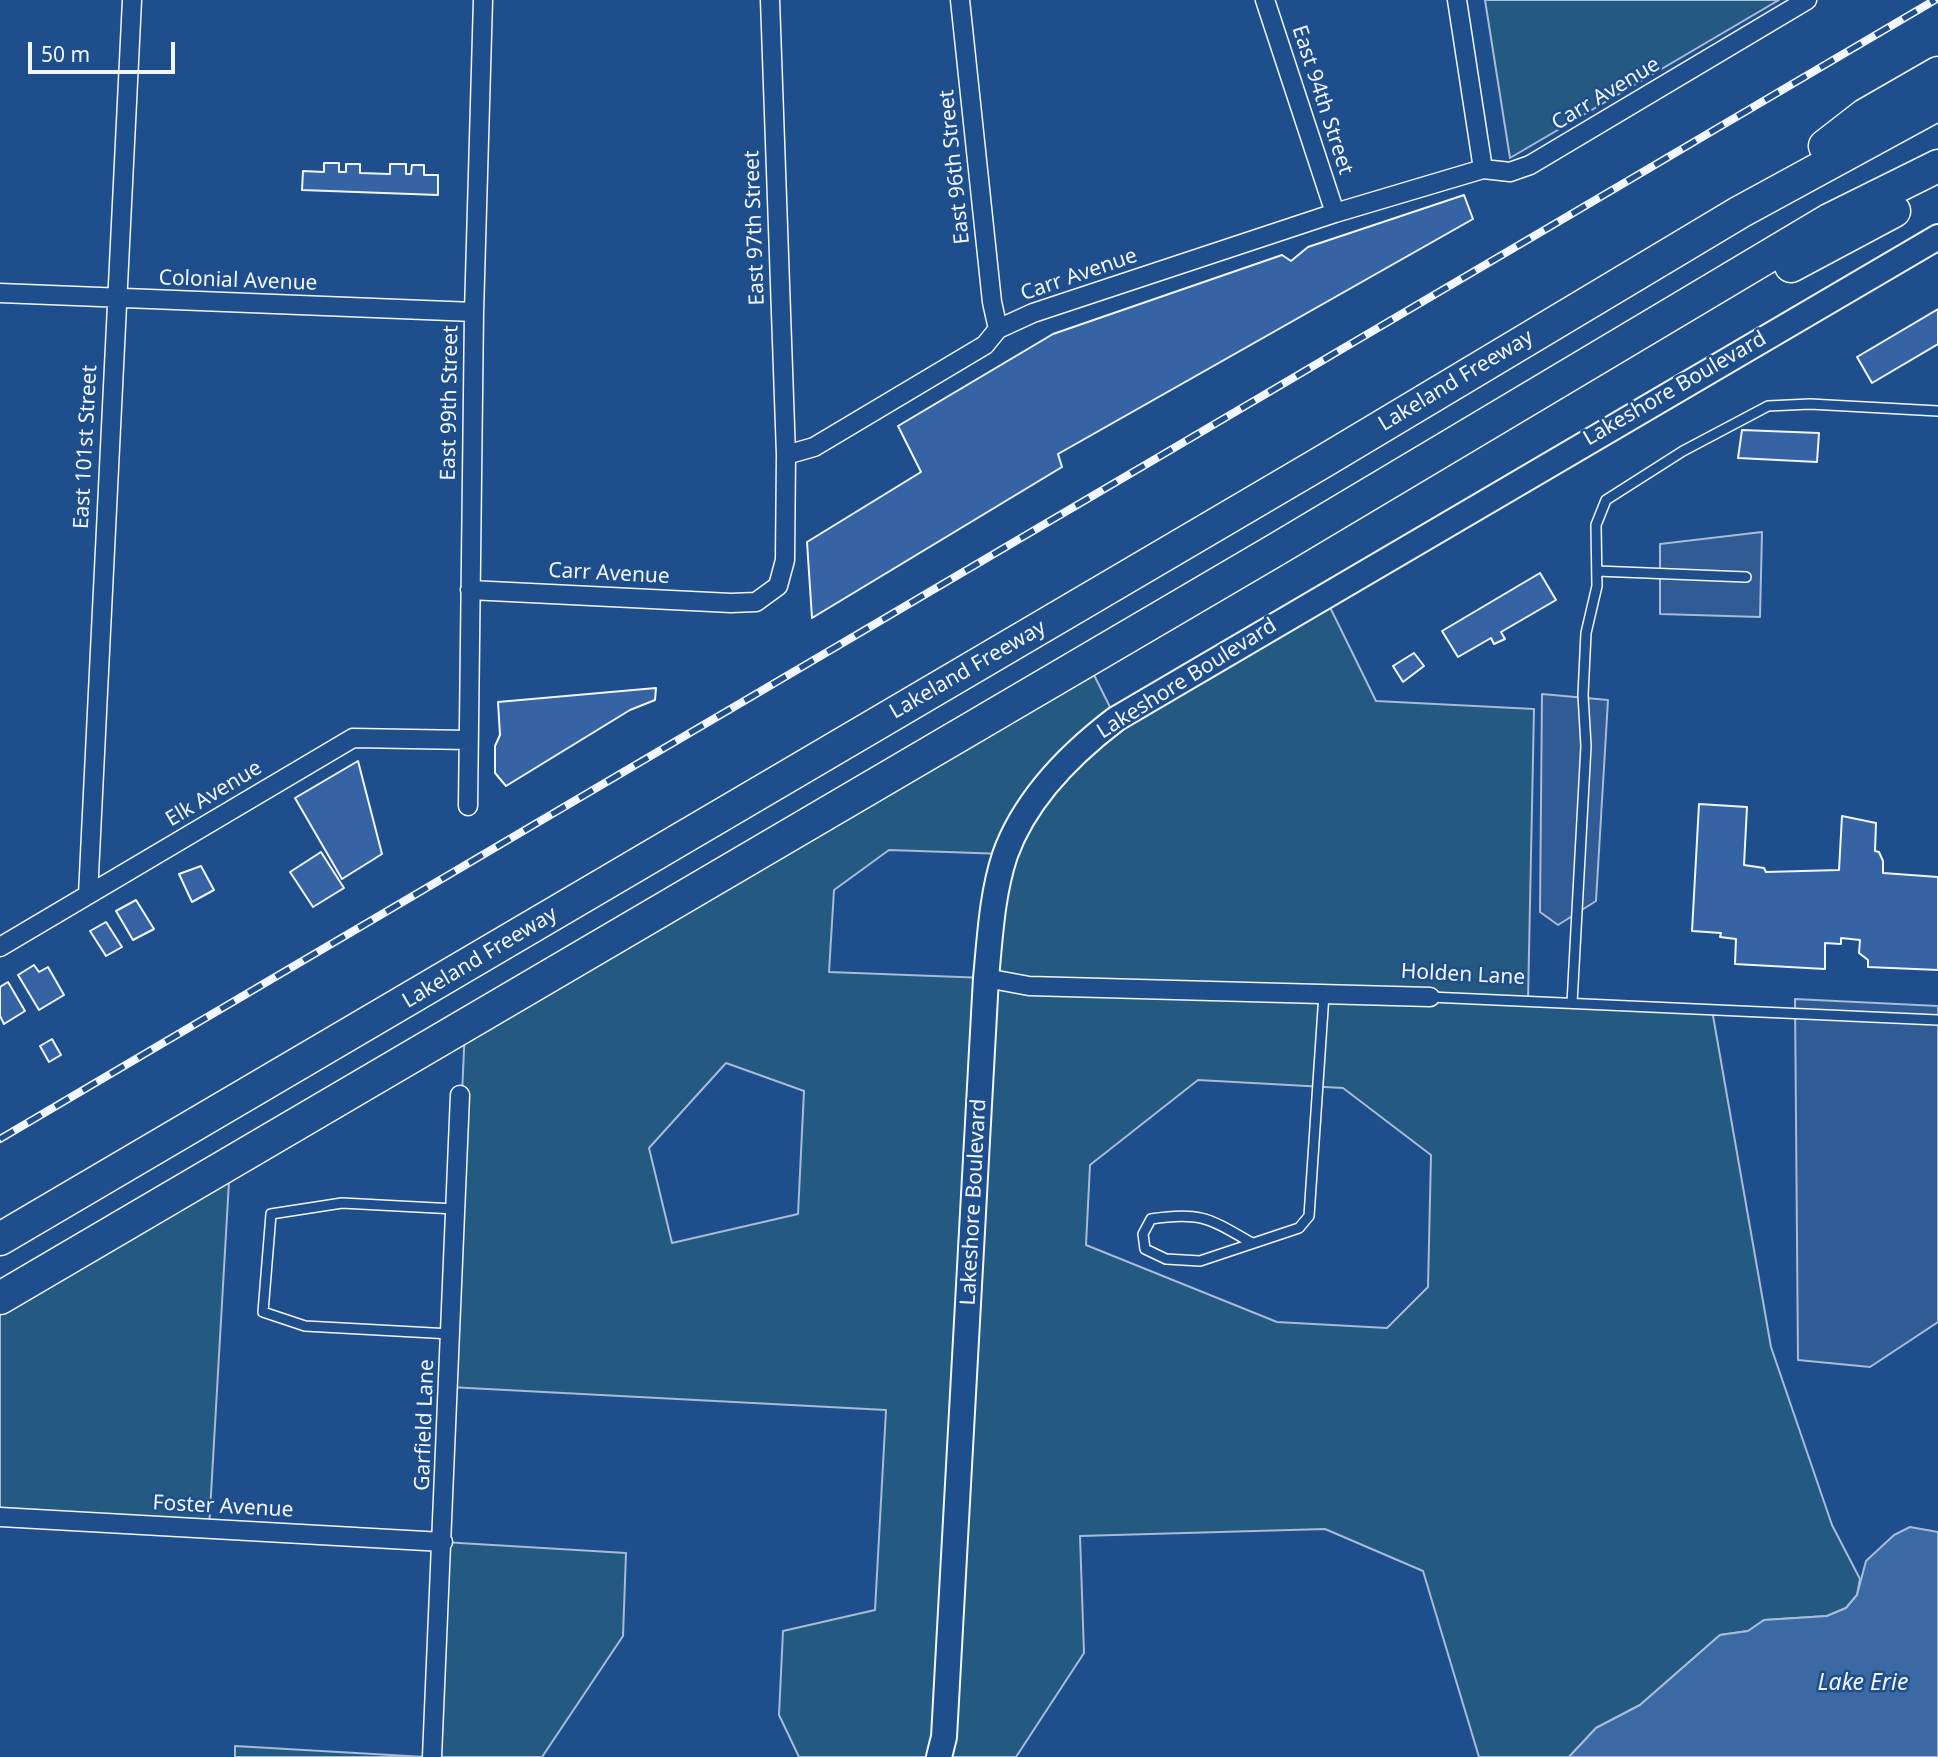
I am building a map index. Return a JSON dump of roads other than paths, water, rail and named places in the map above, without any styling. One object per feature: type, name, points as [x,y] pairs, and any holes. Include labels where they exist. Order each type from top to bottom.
[{"type":"highway","points":[[1740,212],[1866,115],[1938,73]]},
{"type":"highway","name":"Lakeland Freeway","points":[[0,1239],[1324,461],[1740,212],[1938,104]]},
{"type":"highway","points":[[0,1298],[1301,535],[1829,220],[1938,166]]},
{"type":"highway","points":[[1643,331],[1788,267],[1938,190]]},
{"type":"street","name":"East 101st Street","points":[[88,895],[132,0]]},
{"type":"street","name":"East 99th Street","points":[[468,806],[474,312],[483,0]]},
{"type":"street","name":"East 97th Street","points":[[770,0],[786,455]]},
{"type":"street","name":"East 96th Street","points":[[960,0],[992,302],[998,329]]},
{"type":"street","name":"East 94th Street","points":[[1265,0],[1335,214]]},
{"type":"street","points":[[1457,0],[1483,169]]},
{"type":"street","name":"Carr Avenue","points":[[470,590],[757,602],[778,586],[785,560],[786,455],[814,447],[985,345],[998,329],[1033,313],[1335,214],[1483,169],[1510,172],[1530,165],[1807,0]]},
{"type":"street","name":"Lakeshore Boulevard","points":[[939,1757],[944,1737],[986,978],[995,900],[1005,855],[1027,812],[1055,773],[1082,745],[1116,719],[1938,237]]},
{"type":"street","name":"Colonial Avenue","points":[[0,293],[474,312]]},
{"type":"street","name":"Elk Avenue","points":[[0,947],[353,738],[468,740]]},
{"type":"street","name":"Holden Lane","points":[[986,978],[1029,986],[1430,996]]},
{"type":"street","name":"Garfield Lane","points":[[432,1757],[460,1095]]},
{"type":"street","name":"Foster Avenue","points":[[0,1517],[443,1542]]},
{"type":"lane","points":[[1572,1003],[1586,746],[1583,695],[1586,646],[1597,571],[1596,525],[1606,500],[1683,451],[1768,406],[1810,404],[1938,411]]},
{"type":"lane","points":[[1597,571],[1746,578]]},
{"type":"lane","points":[[1252,1243],[1210,1218],[1182,1214],[1151,1219],[1143,1234],[1145,1249],[1166,1259],[1200,1261],[1299,1228],[1309,1216],[1324,992]]},
{"type":"lane","name":"Holden Lane","points":[[1430,996],[1938,1020]]},
{"type":"lane","points":[[451,1334],[305,1326],[263,1312],[271,1214],[342,1203],[456,1209]]},
{"type":"water","name":"Lake Erie","points":[[1910,1527],[1938,1532],[1938,1757],[1569,1757],[1596,1728],[1640,1705],[1720,1635],[1748,1631],[1764,1620],[1827,1616],[1846,1608],[1857,1595],[1866,1561],[1894,1535]]},
{"type":"railway","points":[[0,1139],[1935,0]]}]
